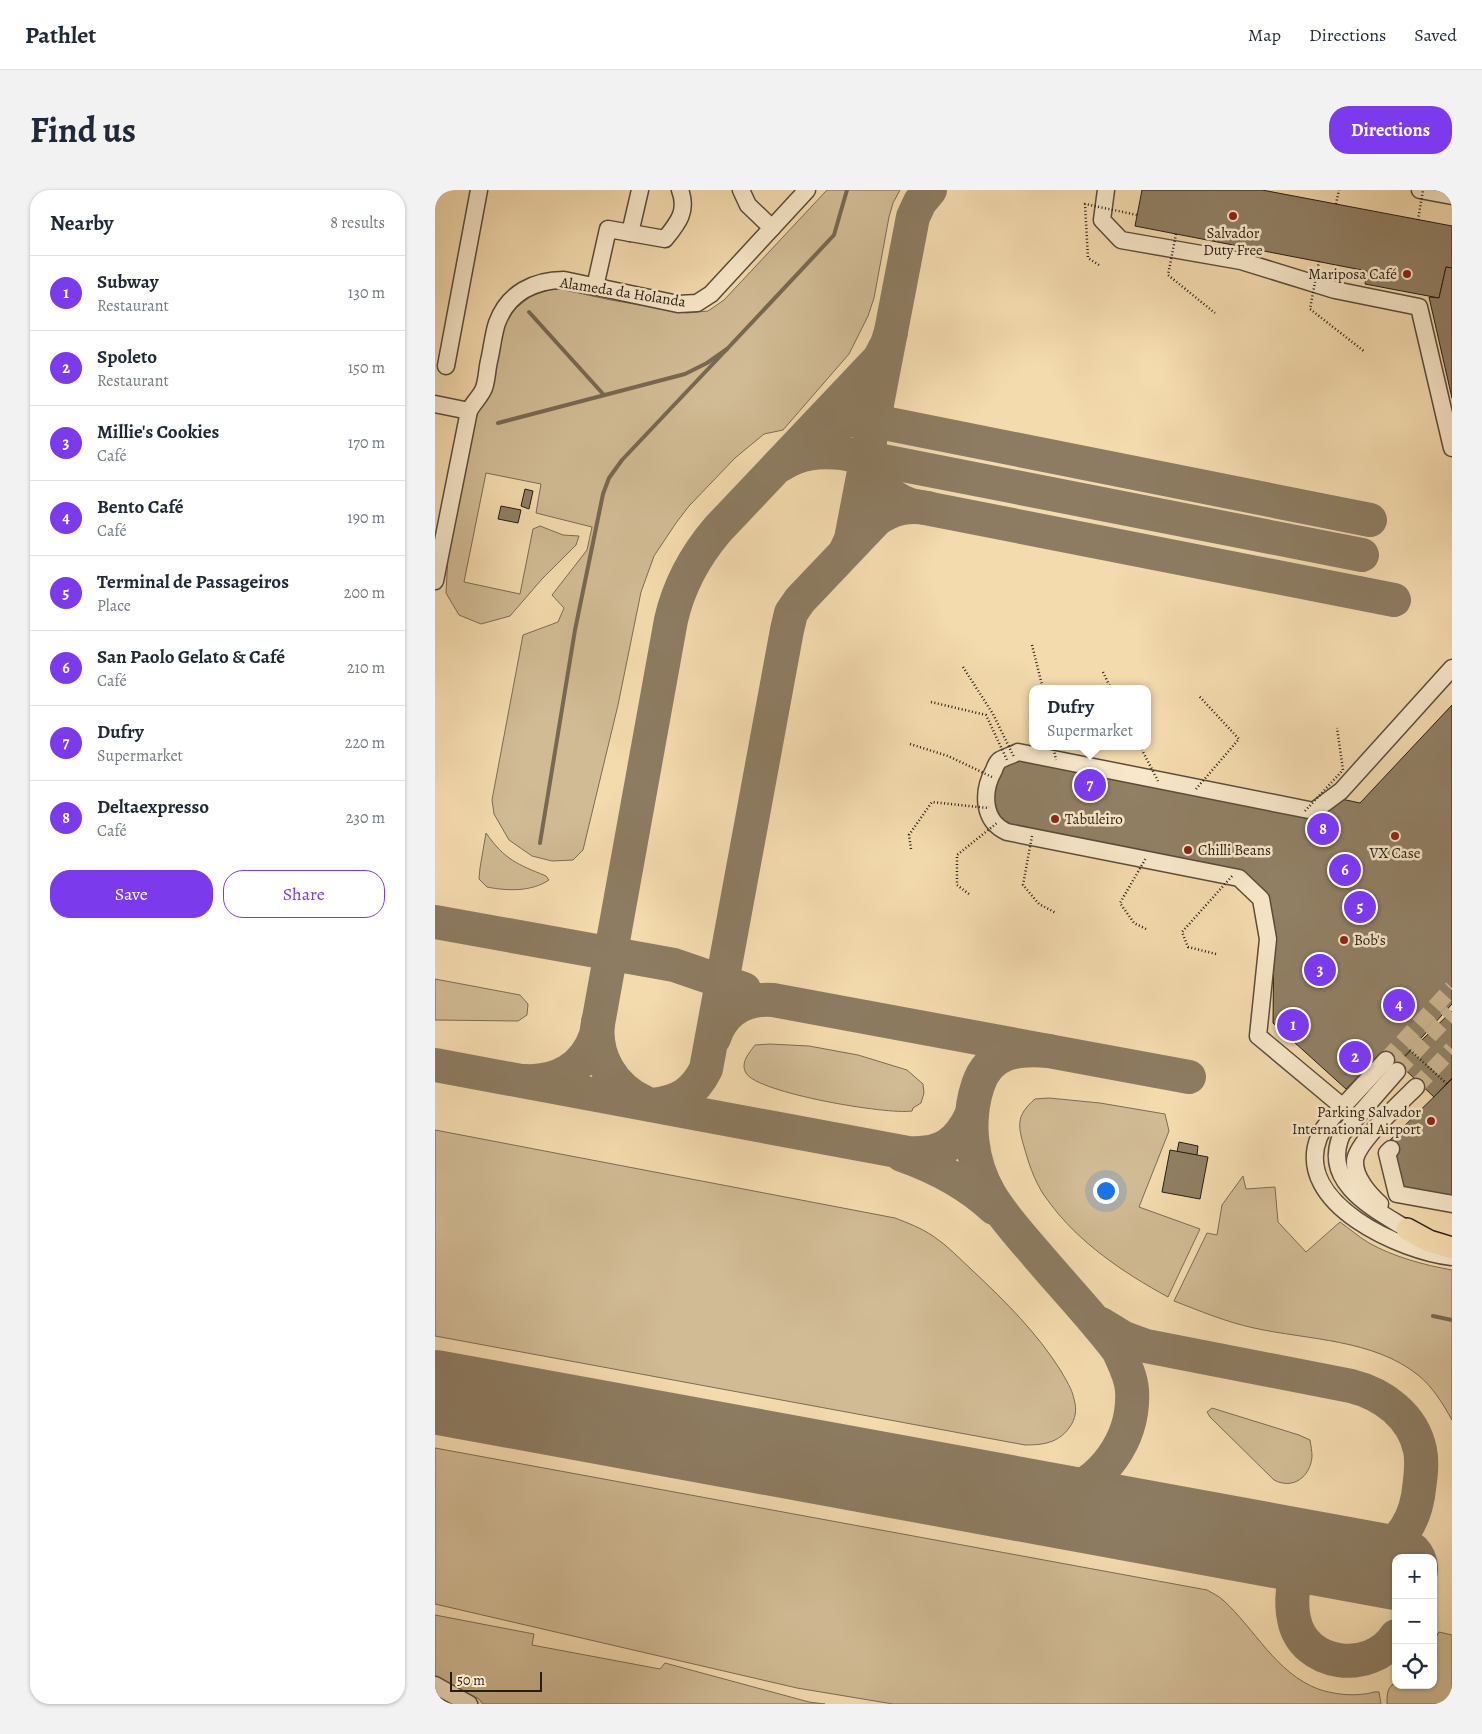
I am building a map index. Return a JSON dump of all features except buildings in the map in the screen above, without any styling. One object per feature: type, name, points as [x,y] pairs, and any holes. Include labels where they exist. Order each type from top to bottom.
[{"type":"main road","points":[[1407,1229],[1429,1240],[1452,1248]]},
{"type":"lane","points":[[446,366],[479,190]]},
{"type":"lane","points":[[631,233],[640,190]]},
{"type":"lane","points":[[595,286],[608,229],[665,239],[679,223],[684,201],[680,190]]},
{"type":"lane","points":[[741,190],[748,206],[772,228]]},
{"type":"lane","name":"Alameda da Holanda","points":[[435,581],[469,410],[484,388],[497,324],[508,303],[515,295],[538,282],[564,280],[678,304],[697,302],[711,294],[807,190]]},
{"type":"lane","points":[[1106,190],[1102,220],[1121,240],[1174,242],[1335,290],[1419,307],[1452,448]]},
{"type":"lane","points":[[1422,190],[1452,196]]},
{"type":"lane","points":[[435,404],[469,410]]},
{"type":"lane","points":[[1343,1107],[1258,1036],[1268,939],[1261,899],[1239,878],[1007,832],[990,816],[985,800],[991,776],[999,761],[1018,752],[1055,755],[1314,811],[1341,791],[1452,668]]},
{"type":"lane","points":[[1407,1229],[1358,1197],[1342,1176],[1337,1164],[1338,1143],[1342,1134],[1392,1066],[1343,1107],[1321,1132],[1315,1157],[1316,1166],[1322,1184],[1335,1202],[1347,1213],[1373,1230],[1421,1252],[1452,1257]]},
{"type":"lane","points":[[1407,1229],[1377,1202],[1360,1179],[1355,1164],[1358,1150],[1363,1143],[1415,1087]]},
{"type":"lane","points":[[1391,1149],[1387,1154],[1397,1194],[1452,1204]]},
{"type":"lane","points":[[435,1685],[469,1704]]},
{"type":"path","points":[[1336,204],[1339,190]]},
{"type":"path","points":[[1418,220],[1422,190]]},
{"type":"path","points":[[1099,265],[1088,258],[1085,204],[1137,215]]},
{"type":"path","points":[[1174,242],[1168,275],[1215,313]]},
{"type":"path","points":[[1319,262],[1310,309],[1365,352]]},
{"type":"path","points":[[1032,645],[1042,685]]},
{"type":"path","points":[[963,667],[993,714],[1010,757]]},
{"type":"path","points":[[1103,672],[1109,685]]},
{"type":"path","points":[[1196,789],[1239,739],[1199,696]]},
{"type":"path","points":[[931,702],[986,715],[1010,757]]},
{"type":"path","points":[[1305,812],[1343,770],[1337,728]]},
{"type":"path","points":[[910,744],[948,756],[991,776]]},
{"type":"path","points":[[1142,750],[1158,781]]},
{"type":"path","points":[[911,849],[909,835],[932,802],[988,808]]},
{"type":"path","points":[[969,894],[957,885],[957,856],[997,824]]},
{"type":"path","points":[[1032,837],[1023,885],[1039,904],[1056,913]]},
{"type":"path","points":[[1146,858],[1120,903],[1134,923],[1146,929]]},
{"type":"path","points":[[1216,954],[1188,948],[1182,932],[1233,875]]},
{"type":"path","points":[[1410,1050],[1447,1084]]},
{"type":"shaded area","points":[[827,190],[900,190],[893,203],[889,217],[874,298],[868,316],[849,354],[783,430],[764,434],[735,458],[689,506],[654,556],[641,592],[618,705],[583,850],[573,860],[552,861],[532,856],[509,840],[494,814],[492,800],[523,635],[558,622],[564,608],[552,595],[587,550],[592,527],[536,513],[541,484],[486,473],[464,582],[520,594],[533,529],[540,526],[563,535],[579,536],[576,545],[542,579],[510,616],[481,624],[459,615],[446,593],[448,555],[472,432],[502,330],[511,312],[531,296],[555,288],[687,313],[708,311],[724,300]]},
{"type":"shaded area","points":[[486,833],[499,849],[512,860],[546,876],[549,880],[535,887],[519,890],[487,887],[479,879]]},
{"type":"shaded area","points":[[435,979],[520,995],[528,1004],[527,1015],[518,1021],[435,1020]]},
{"type":"shaded area","points":[[755,1045],[809,1046],[858,1055],[907,1070],[923,1084],[924,1093],[921,1103],[913,1108],[912,1111],[877,1110],[797,1095],[755,1081],[744,1069],[746,1058]]},
{"type":"shaded area","points":[[1049,1098],[1100,1103],[1165,1114],[1169,1131],[1139,1207],[1200,1229],[1168,1297],[1135,1278],[1088,1244],[1061,1217],[1041,1190],[1027,1157],[1021,1135],[1020,1122],[1024,1111],[1035,1099]]},
{"type":"shaded area","points":[[435,1130],[895,1218],[914,1226],[933,1236],[949,1248],[997,1294],[1031,1331],[1052,1357],[1070,1388],[1075,1406],[1073,1421],[1065,1433],[1055,1440],[1044,1444],[1025,1445],[435,1336]]},
{"type":"shaded area","points":[[1243,1176],[1246,1189],[1275,1187],[1278,1222],[1306,1252],[1340,1222],[1369,1243],[1389,1252],[1420,1263],[1452,1270],[1452,1420],[1437,1396],[1418,1375],[1400,1363],[1381,1354],[1339,1342],[1244,1326],[1174,1301],[1207,1233],[1217,1235],[1222,1205]]},
{"type":"shaded area","points":[[1212,1408],[1310,1440],[1312,1451],[1311,1464],[1304,1476],[1299,1480],[1288,1483],[1274,1480],[1210,1417],[1207,1412]]},
{"type":"shaded area","points":[[435,1448],[1207,1590],[1223,1600],[1235,1611],[1278,1661],[1303,1682],[1318,1689],[1341,1694],[1358,1695],[1379,1692],[1381,1704],[893,1704],[797,1688],[435,1604]]},
{"type":"shaded area","points":[[435,1615],[534,1634],[532,1645],[660,1669],[665,1663],[809,1702],[825,1704],[483,1704],[479,1699],[435,1676]]},
{"type":"shaded area","points":[[1439,1632],[1452,1635],[1452,1704],[1387,1704],[1388,1691],[1392,1685],[1392,1689],[1437,1689],[1437,1635]]},
{"type":"waterway","points":[[498,423],[685,374],[707,363],[727,349],[834,235],[847,190]]},
{"type":"waterway","points":[[529,312],[604,395]]},
{"type":"waterway","points":[[540,843],[575,630],[603,494],[609,478],[622,460],[727,349]]},
{"type":"waterway","points":[[1433,1316],[1452,1320]]},
{"type":"taxiway","points":[[846,550],[851,539],[913,217],[920,202],[930,190]]},
{"type":"taxiway","points":[[524,1081],[548,1079],[568,1071],[585,1056],[596,1035],[671,620],[678,595],[688,572],[718,529],[879,359],[891,332]]},
{"type":"taxiway","points":[[811,434],[826,426],[841,422],[857,420],[874,421],[1370,520]]},
{"type":"taxiway","points":[[870,444],[872,465],[879,482],[891,495],[910,505],[1394,600]]},
{"type":"taxiway","points":[[781,465],[795,457],[810,453],[842,453],[1362,555]]},
{"type":"taxiway","points":[[652,1105],[662,1104],[685,1095],[696,1084],[706,1069],[791,613],[800,600],[876,520],[901,508],[928,508]]},
{"type":"taxiway","points":[[435,922],[674,965],[744,989]]},
{"type":"taxiway","points":[[714,1038],[723,1020],[736,1008],[753,1001],[773,1000],[1189,1077]]},
{"type":"taxiway","points":[[598,1022],[599,1047],[608,1070],[623,1089],[644,1102]]},
{"type":"taxiway","points":[[988,1493],[1039,1498],[1056,1496],[1088,1482],[1113,1457],[1122,1442],[1132,1408],[1130,1380],[1118,1350],[1001,1211],[990,1195],[978,1169],[972,1141],[972,1113],[974,1099],[983,1074],[990,1065],[1006,1054],[1027,1050],[1049,1051]]},
{"type":"taxiway","points":[[435,1065],[908,1153],[930,1152],[947,1146],[961,1133],[972,1114]]},
{"type":"taxiway","points":[[902,1155],[951,1177],[973,1191],[994,1208]]},
{"type":"taxiway","points":[[1101,1324],[1124,1338],[1146,1346],[1351,1386],[1385,1401],[1404,1417],[1416,1438],[1421,1456],[1421,1473],[1414,1513],[1402,1534],[1382,1551],[1358,1557],[1333,1557]]},
{"type":"taxiway","points":[[1300,1551],[1292,1602],[1294,1619],[1300,1635],[1310,1647],[1324,1656],[1339,1660],[1355,1660],[1371,1657],[1385,1648],[1392,1640]]},
{"type":"runway","points":[[435,1392],[1392,1567]]},
{"type":"tunnel","points":[[1386,1060],[1452,988]]},
{"type":"tunnel","points":[[1397,1071],[1452,1012]]},
{"type":"tunnel","points":[[1416,1087],[1452,1049]]},
{"type":"place","name":"Salvador Duty Free","points":[[1233,216]]},
{"type":"place","name":"Mariposa Café","points":[[1407,274]]},
{"type":"place","name":"Dufry","points":[[1090,785]]},
{"type":"place","name":"Tabuleiro","points":[[1055,819]]},
{"type":"place","name":"Deltaexpresso","points":[[1323,829]]},
{"type":"place","name":"VX Case","points":[[1395,836]]},
{"type":"place","name":"Chilli Beans","points":[[1188,850]]},
{"type":"place","name":"San Paolo Gelato & Café","points":[[1345,870]]},
{"type":"place","name":"Terminal de Passageiros","points":[[1360,907]]},
{"type":"place","name":"Bob's","points":[[1344,940]]},
{"type":"place","name":"Millie's Cookies","points":[[1320,970]]},
{"type":"place","name":"Bento Café","points":[[1399,1005]]},
{"type":"place","name":"Subway","points":[[1293,1025]]},
{"type":"place","name":"Spoleto","points":[[1355,1057]]},
{"type":"place","name":"Parking Salvador International Airport","points":[[1431,1121]]}]
